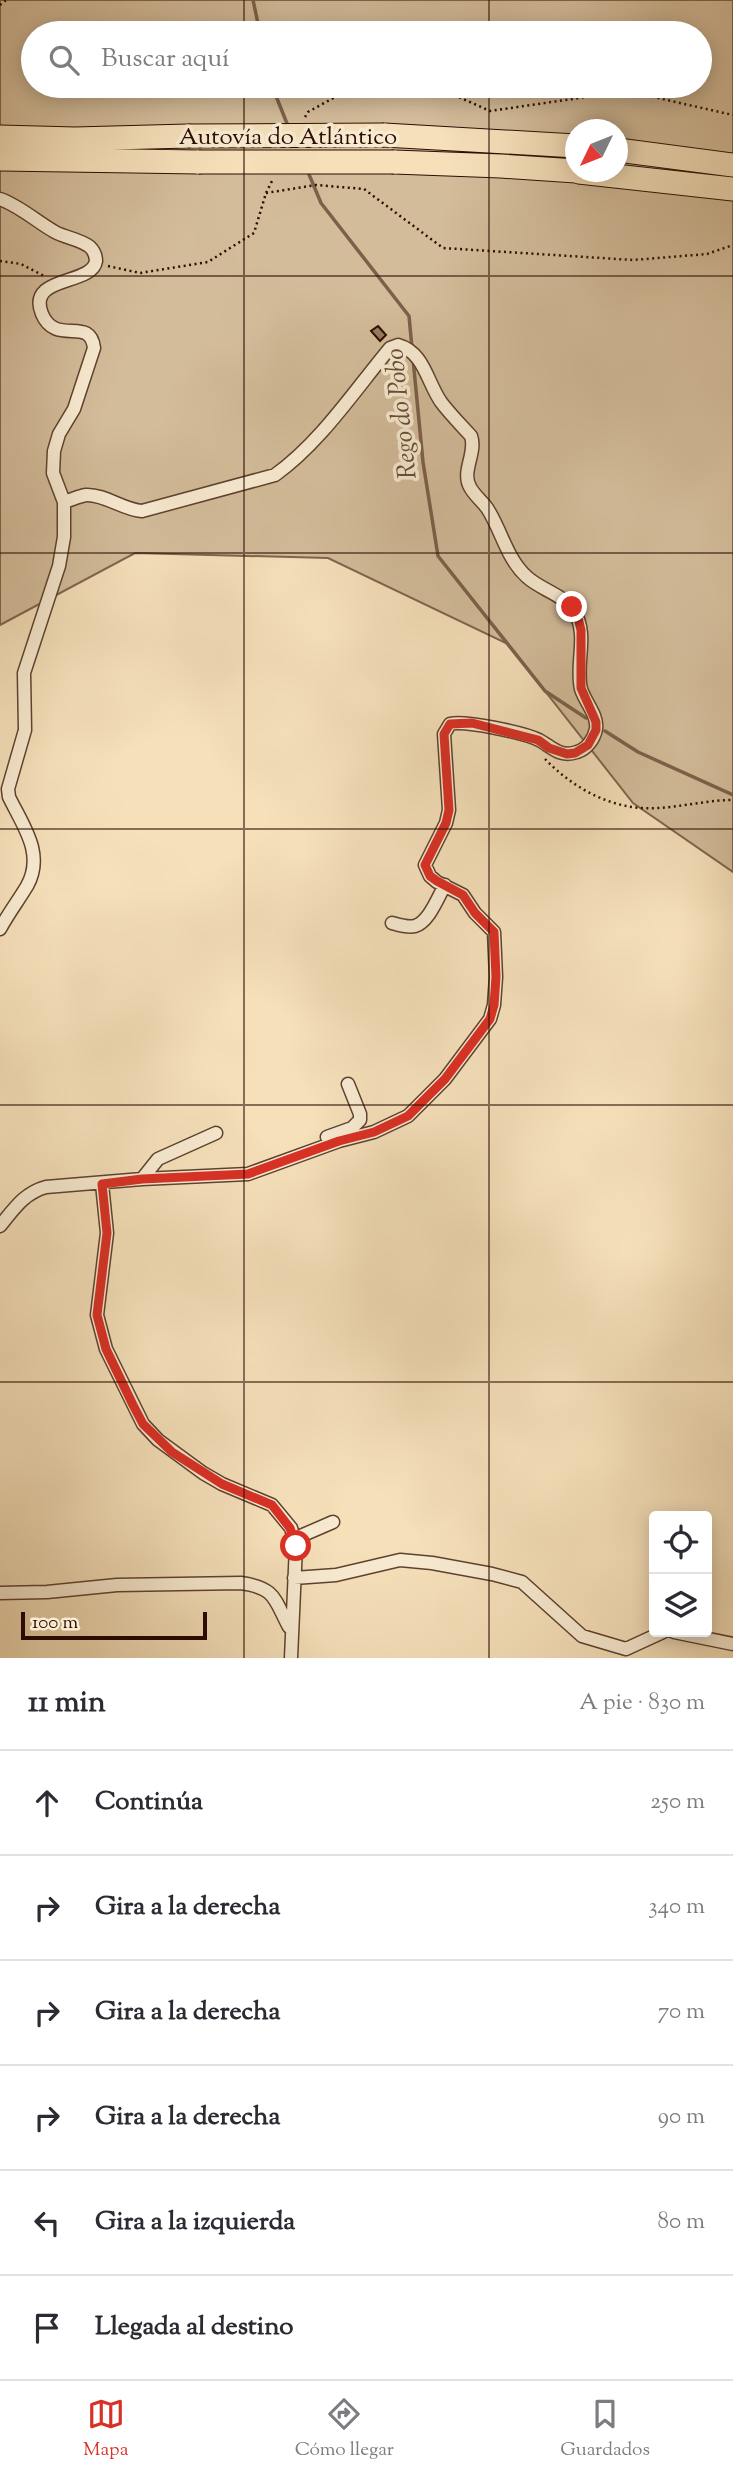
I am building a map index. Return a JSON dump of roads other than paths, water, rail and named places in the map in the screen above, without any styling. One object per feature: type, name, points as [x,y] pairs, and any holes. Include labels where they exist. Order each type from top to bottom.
[{"type":"highway","name":"Autovía do Atlántico","points":[[0,137],[75,139],[384,135],[565,145]]},
{"type":"highway","points":[[628,151],[733,165]]},
{"type":"highway","name":"Autovía do Atlántico","points":[[0,159],[394,162],[565,170]]},
{"type":"highway","name":"Autovía do Atlántico","points":[[628,177],[733,189]]},
{"type":"street","points":[[0,199],[56,232],[88,245],[96,255],[92,271],[55,284],[48,289],[41,303],[44,318],[55,329],[62,332],[81,330],[88,333],[94,348],[75,409],[59,434],[54,452],[53,473],[64,502],[64,537],[59,566],[24,673],[25,730],[8,789],[9,797],[32,844],[33,865],[28,885],[0,929]]},
{"type":"street","points":[[0,1226],[24,1197],[34,1190],[142,1179],[248,1174],[339,1141],[374,1132],[408,1116],[445,1079],[490,1019],[494,1005],[494,932],[475,913],[463,895],[430,876],[425,865],[446,823],[449,810],[443,743],[446,727],[458,722],[472,723],[538,740],[549,748],[567,754],[575,753],[588,745],[596,730],[596,722],[581,688],[581,630],[578,618],[572,607],[559,596],[529,580],[512,559],[487,508],[469,485],[468,466],[473,449],[471,436],[440,400],[412,352],[398,345],[390,348],[314,439],[275,475],[142,511],[130,510],[87,495],[64,502]]},
{"type":"street","points":[[392,923],[418,926],[426,918],[445,885]]},
{"type":"street","points":[[278,1164],[299,1148],[356,1125],[360,1114],[348,1084]]},
{"type":"street","points":[[142,1179],[158,1159],[216,1133]]},
{"type":"street","points":[[102,1184],[107,1233],[97,1315],[106,1349],[143,1424],[172,1452],[222,1484],[272,1505],[282,1515],[296,1538],[290,1658]]},
{"type":"street","points":[[296,1538],[333,1522]]},
{"type":"street","points":[[294,1578],[336,1575],[400,1560],[432,1563],[522,1582],[582,1636],[626,1653],[654,1637]]},
{"type":"street","points":[[0,1593],[47,1592],[117,1585],[241,1583],[255,1585],[270,1592],[276,1598],[291,1630]]},
{"type":"street","points":[[699,1637],[733,1644]]},
{"type":"waterway","name":"Rego do Pobo","points":[[253,0],[257,21]]},
{"type":"waterway","name":"Rego do Pobo","points":[[277,98],[288,126]]},
{"type":"waterway","name":"Rego do Pobo","points":[[308,172],[321,203],[409,316],[412,348]]},
{"type":"waterway","name":"Rego do Pobo","points":[[413,359],[423,462],[438,556],[545,691],[586,718]]},
{"type":"waterway","name":"Rego do Pobo","points":[[605,731],[638,752],[733,795]]}]
